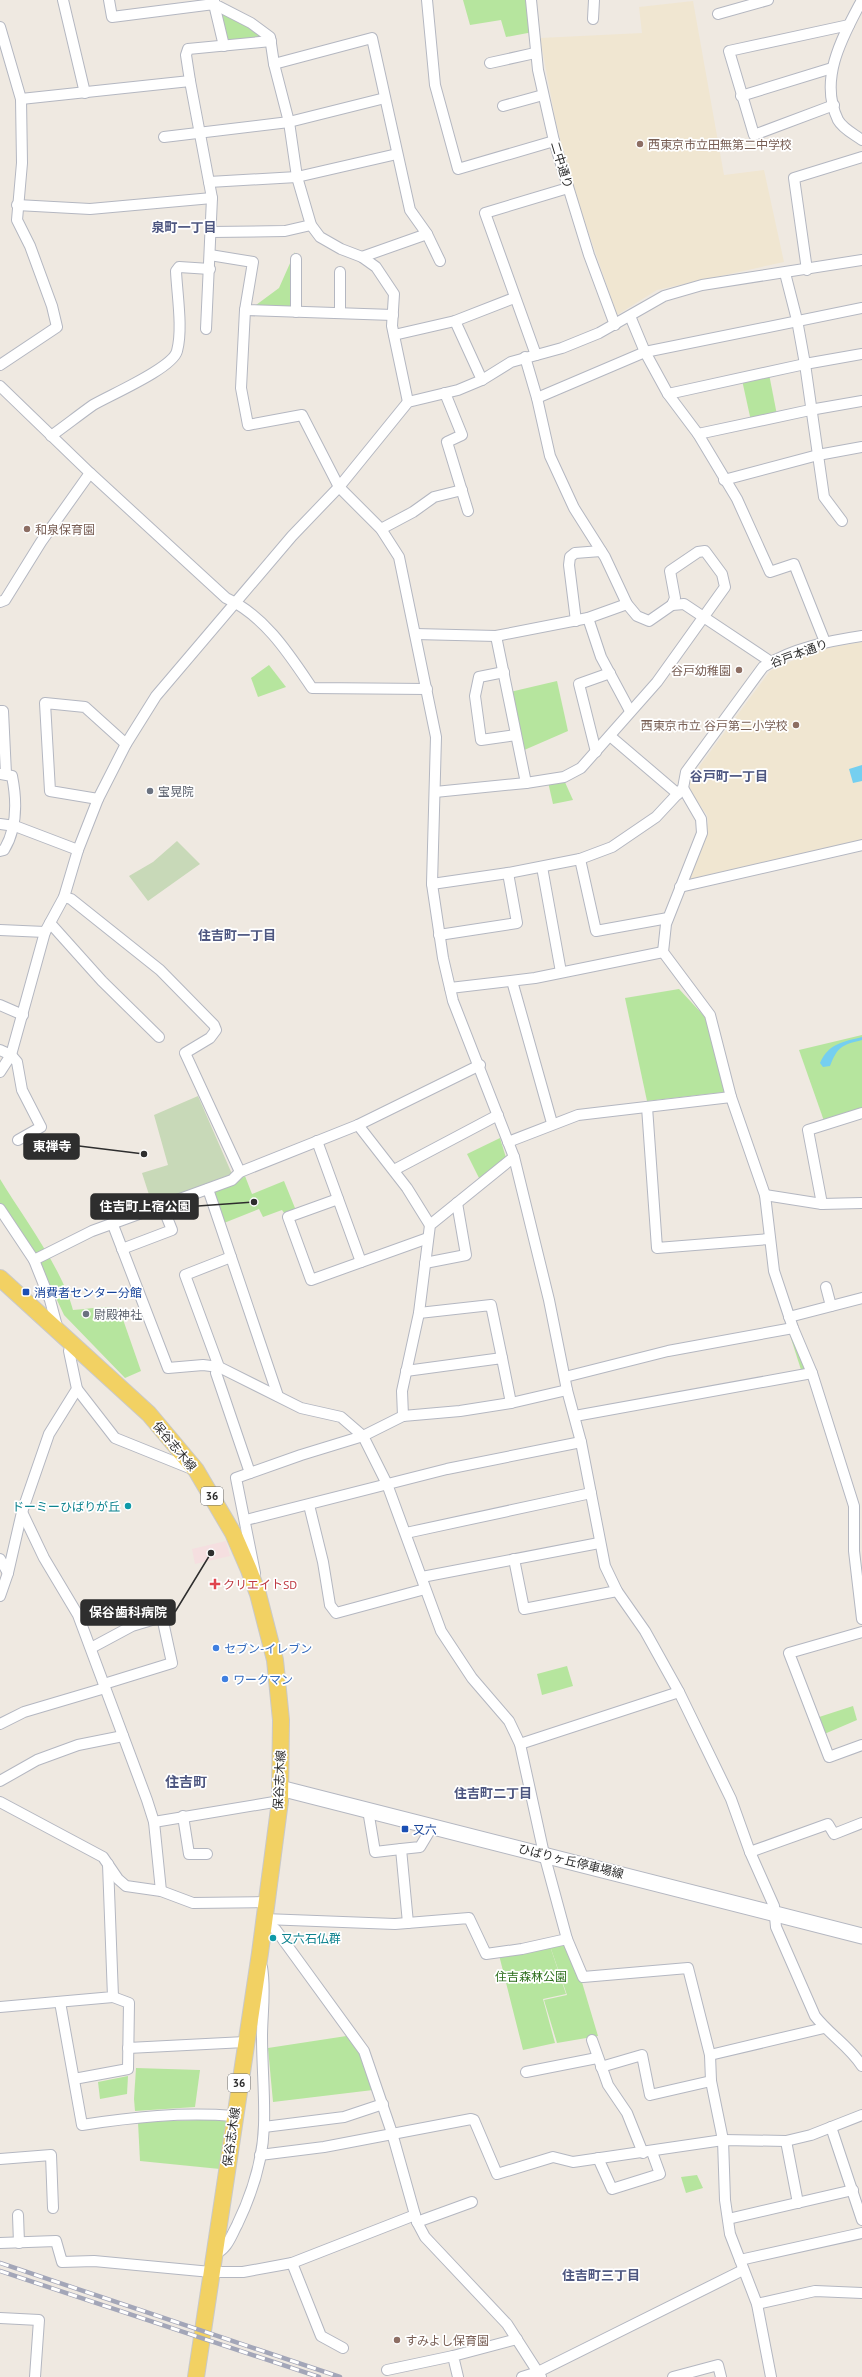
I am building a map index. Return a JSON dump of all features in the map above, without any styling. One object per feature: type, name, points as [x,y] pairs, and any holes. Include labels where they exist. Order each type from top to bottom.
[{"type":"main road","name":"保谷志木線","points":[[0,1278],[72,1342],[149,1414],[196,1470],[233,1534],[258,1594],[275,1660],[280,1690],[280,1794],[260,1953],[245,2042],[196,2377]]},
{"type":"main road","name":"ひばりヶ丘停車場線","points":[[280,1794],[368,1810],[862,1936]]},
{"type":"street","points":[[63,0],[85,93]]},
{"type":"street","points":[[109,0],[112,17],[214,2],[251,23],[270,37],[274,64],[289,122],[297,177],[311,225],[320,237],[340,249],[362,257],[376,267],[394,294],[394,335],[408,402]]},
{"type":"street","points":[[427,0],[435,85],[458,169],[554,141]]},
{"type":"street","name":"二中通り","points":[[530,0],[535,53],[554,141],[588,255],[615,325]]},
{"type":"street","points":[[594,0],[594,19]]},
{"type":"street","points":[[718,14],[768,0]]},
{"type":"street","points":[[862,0],[849,25],[832,68],[831,76],[834,105],[839,121],[846,130],[862,140]]},
{"type":"street","points":[[214,2],[224,46]]},
{"type":"street","points":[[834,105],[754,135],[741,96],[742,91],[729,51],[849,25]]},
{"type":"street","points":[[0,27],[21,99],[22,163],[17,205],[17,220],[30,246],[52,306],[57,327],[0,365]]},
{"type":"street","points":[[274,64],[372,38],[410,210],[427,234],[440,261]]},
{"type":"street","points":[[206,329],[210,269],[212,198],[186,55],[188,49],[271,41]]},
{"type":"street","points":[[490,63],[535,53]]},
{"type":"street","points":[[741,96],[832,68]]},
{"type":"street","points":[[21,99],[190,81]]},
{"type":"street","points":[[503,106],[543,95]]},
{"type":"street","points":[[164,137],[289,122],[385,98]]},
{"type":"street","points":[[209,182],[297,177],[397,154]]},
{"type":"street","points":[[808,270],[794,178],[862,156]]},
{"type":"street","points":[[536,355],[514,298],[486,213],[568,188]]},
{"type":"street","points":[[17,205],[90,209],[212,198]]},
{"type":"street","points":[[211,232],[285,231],[311,225]]},
{"type":"street","points":[[362,257],[427,234]]},
{"type":"street","points":[[210,255],[253,262],[245,310],[240,388],[248,425],[302,415],[339,487],[381,529],[400,557],[436,737],[432,884],[439,935],[453,1001],[480,1065],[514,1157],[567,1390],[581,1442],[599,1543],[605,1566],[617,1592],[645,1631],[679,1692],[731,1799],[750,1852],[774,1906],[776,1927],[815,2016],[824,2028],[854,2053],[862,2066]]},
{"type":"street","points":[[296,259],[296,312]]},
{"type":"street","points":[[0,1072],[11,1055],[24,1015],[47,927],[64,897],[78,850],[98,800],[126,744],[156,696],[235,602],[339,487],[408,402],[445,394],[482,380],[511,362],[562,348],[615,325],[672,294],[702,285],[808,270],[862,260]]},
{"type":"street","points":[[51,436],[94,405],[134,384],[174,358],[177,351],[179,326],[176,271],[179,267],[210,269]]},
{"type":"street","points":[[340,272],[340,313]]},
{"type":"street","points":[[785,273],[797,320],[805,364],[810,410],[824,497],[842,521]]},
{"type":"street","points":[[394,335],[455,321],[514,298]]},
{"type":"street","points":[[537,398],[644,352],[862,308]]},
{"type":"street","points":[[245,310],[393,315]]},
{"type":"street","points":[[630,316],[644,352],[668,394],[698,434],[724,480],[737,499],[770,572],[794,564],[825,642]]},
{"type":"street","points":[[455,321],[482,380]]},
{"type":"street","points":[[668,394],[805,364],[862,354]]},
{"type":"street","points":[[525,357],[537,398],[552,460],[574,508],[601,551],[627,604],[637,616],[649,621],[672,605],[684,604],[704,615],[771,662]]},
{"type":"street","points":[[0,386],[90,473],[226,598],[235,602],[256,618],[283,644],[312,688],[427,689]]},
{"type":"street","points":[[445,394],[462,435],[447,442],[468,511]]},
{"type":"street","points":[[698,434],[810,410],[862,401]]},
{"type":"street","points":[[724,480],[818,455],[862,447]]},
{"type":"street","points":[[0,602],[5,600],[41,542],[90,473]]},
{"type":"street","points":[[381,529],[413,512],[434,497],[462,490]]},
{"type":"street","points":[[576,621],[569,565],[570,557],[575,553],[601,551]]},
{"type":"street","points":[[435,792],[526,783],[564,777],[581,768],[657,682],[725,587],[722,574],[705,551],[698,552],[670,571],[675,598],[672,605]]},
{"type":"street","points":[[415,634],[496,636],[576,621],[627,604]]},
{"type":"street","points":[[588,618],[601,657],[630,711]]},
{"type":"street","points":[[496,636],[526,783]]},
{"type":"street","name":"谷戸本通り","points":[[680,791],[686,772],[763,667],[771,662],[825,642],[862,636]]},
{"type":"street","points":[[504,672],[479,677],[475,696],[481,740],[516,735]]},
{"type":"street","points":[[596,752],[579,684],[610,673]]},
{"type":"street","points":[[98,800],[50,791],[45,703],[86,707],[126,744]]},
{"type":"street","points":[[0,711],[3,711],[3,774],[12,776],[15,826],[12,837],[4,850],[0,851]]},
{"type":"street","points":[[610,736],[680,791],[701,819],[702,834],[668,918],[663,952],[710,1014],[730,1097],[765,1195],[769,1239],[774,1271],[793,1328],[812,1373],[854,1506],[854,1551],[862,1619]]},
{"type":"street","points":[[432,884],[542,867],[580,859],[612,847],[656,817],[680,791]]},
{"type":"street","points":[[0,824],[15,826],[78,850]]},
{"type":"street","points":[[680,887],[862,845]]},
{"type":"street","points":[[580,859],[596,931],[668,918]]},
{"type":"street","points":[[542,867],[561,972]]},
{"type":"street","points":[[439,935],[517,923],[508,873]]},
{"type":"street","points":[[64,897],[71,899],[160,970],[214,1025],[216,1030],[210,1038],[185,1053],[240,1172]]},
{"type":"street","points":[[0,930],[47,927],[159,1037]]},
{"type":"street","points":[[450,988],[512,981],[663,952]]},
{"type":"street","points":[[512,981],[552,1123]]},
{"type":"street","points":[[0,1006],[24,1015]]},
{"type":"street","points":[[0,1050],[11,1055],[17,1062],[22,1090],[42,1127],[18,1140]]},
{"type":"street","points":[[34,1260],[92,1231],[113,1225],[162,1205],[232,1180],[240,1172],[358,1125],[480,1065]]},
{"type":"street","points":[[508,1142],[552,1123],[578,1115],[730,1097]]},
{"type":"street","points":[[647,1107],[657,1248],[769,1239]]},
{"type":"street","points":[[822,1204],[808,1130],[862,1113]]},
{"type":"street","points":[[394,1170],[498,1115]]},
{"type":"street","points":[[358,1125],[394,1170],[430,1225],[419,1313],[402,1391],[403,1416]]},
{"type":"street","points":[[317,1141],[361,1262]]},
{"type":"street","points":[[430,1225],[514,1157]]},
{"type":"street","points":[[208,1188],[278,1396]]},
{"type":"street","points":[[765,1195],[822,1204],[862,1203]]},
{"type":"street","points":[[338,1199],[288,1217],[311,1280],[428,1238]]},
{"type":"street","points":[[425,1263],[466,1255],[457,1203]]},
{"type":"street","points":[[122,1249],[172,1230],[162,1205]]},
{"type":"street","points":[[0,1209],[34,1260],[50,1300],[58,1330]]},
{"type":"street","points":[[113,1225],[168,1368],[202,1365],[219,1367],[301,1408],[341,1417],[363,1436],[387,1484],[422,1577],[440,1631],[472,1678],[509,1721],[520,1744],[544,1854],[567,1939],[583,1977],[688,1968],[710,2055],[711,2081],[723,2140],[730,2234],[743,2270],[758,2304],[771,2377]]},
{"type":"street","points":[[231,1257],[185,1275],[219,1367],[216,1373],[250,1473]]},
{"type":"street","points":[[826,1287],[831,1306]]},
{"type":"street","points":[[789,1317],[862,1298]]},
{"type":"street","points":[[419,1313],[491,1305],[511,1403]]},
{"type":"street","points":[[565,1377],[668,1351],[793,1328]]},
{"type":"street","points":[[72,1342],[69,1350],[78,1389],[115,1438],[196,1470]]},
{"type":"street","points":[[406,1371],[502,1358]]},
{"type":"street","points":[[575,1416],[812,1373]]},
{"type":"street","points":[[0,1596],[8,1573],[22,1512],[49,1434],[78,1389]]},
{"type":"street","points":[[258,1594],[246,1520],[236,1478],[301,1455],[363,1436],[403,1416],[460,1411],[511,1403],[567,1390]]},
{"type":"street","points":[[246,1520],[448,1468],[581,1442]]},
{"type":"street","points":[[406,1533],[591,1493]]},
{"type":"street","points":[[309,1505],[323,1562],[330,1605],[336,1613],[426,1589]]},
{"type":"street","points":[[22,1512],[44,1558],[78,1615],[154,1822],[161,1891]]},
{"type":"street","points":[[422,1577],[599,1543]]},
{"type":"street","points":[[0,1559],[8,1573]]},
{"type":"street","points":[[514,1559],[524,1609],[617,1592]]},
{"type":"street","points":[[0,1724],[24,1712],[172,1663],[162,1617],[132,1626],[90,1648]]},
{"type":"street","points":[[862,1632],[789,1653],[829,1757],[862,1745]]},
{"type":"street","points":[[520,1744],[679,1692]]},
{"type":"street","points":[[0,1781],[37,1760],[78,1745],[122,1736]]},
{"type":"street","points":[[154,1822],[280,1794]]},
{"type":"street","points":[[0,1802],[104,1857],[118,1879],[126,1886],[161,1891],[193,1903],[266,1902]]},
{"type":"street","points":[[368,1810],[375,1852],[420,1847],[432,1827]]},
{"type":"street","points":[[183,1816],[189,1854],[207,1854]]},
{"type":"street","points":[[750,1852],[828,1824],[834,1834],[862,1823]]},
{"type":"street","points":[[401,1849],[408,1923]]},
{"type":"street","points":[[108,1864],[112,1997]]},
{"type":"street","points":[[264,1919],[395,1924],[469,1918],[486,1954],[522,1949],[567,1939]]},
{"type":"street","points":[[264,1919],[276,1930],[364,2051],[392,2133],[416,2219],[425,2237],[507,2324],[539,2375]]},
{"type":"street","points":[[214,2255],[224,2250],[240,2218],[254,2185],[260,2155],[264,2127],[262,2038],[264,1978],[260,1953]]},
{"type":"street","points":[[0,2007],[112,1997],[128,2004],[128,2070],[74,2079]]},
{"type":"street","points":[[60,2002],[82,2125],[137,2116],[188,2113],[234,2116]]},
{"type":"street","points":[[710,2055],[824,2028]]},
{"type":"street","points":[[592,2040],[608,2085],[627,2113],[660,2174],[612,2189],[598,2158]]},
{"type":"street","points":[[128,2048],[245,2042]]},
{"type":"street","points":[[526,2072],[642,2055],[650,2095],[711,2081]]},
{"type":"street","points":[[264,2127],[344,2117],[383,2104]]},
{"type":"street","points":[[260,2155],[324,2147],[471,2119],[474,2120],[497,2174],[553,2158],[573,2162],[723,2140],[786,2141],[811,2135],[862,2115]]},
{"type":"street","points":[[831,2127],[862,2220]]},
{"type":"street","points":[[786,2141],[798,2203]]},
{"type":"street","points":[[0,2159],[51,2155],[53,2208]]},
{"type":"street","points":[[728,2220],[853,2190]]},
{"type":"street","points":[[0,2243],[56,2242],[62,2262],[94,2261],[211,2272],[243,2272],[292,2263],[416,2219],[472,2202]]},
{"type":"street","points":[[18,2215],[20,2242]]},
{"type":"street","points":[[740,2260],[862,2233]]},
{"type":"street","points":[[292,2263],[321,2336],[343,2348]]},
{"type":"street","points":[[522,2377],[539,2375],[743,2270]]},
{"type":"street","points":[[758,2304],[815,2291],[862,2293]]},
{"type":"street","points":[[0,2318],[39,2320],[35,2377]]},
{"type":"street","points":[[387,2370],[453,2356],[517,2339]]},
{"type":"street","points":[[453,2356],[458,2377]]},
{"type":"street","points":[[673,2377],[718,2365],[720,2377]]},
{"type":"shaded area","name":"西東京市立田無第二中学校","points":[[693,1],[724,175],[764,170],[784,262],[657,290],[617,315],[568,173],[555,118],[540,38],[642,33],[639,7]]},
{"type":"shaded area","name":"西東京市立 谷戸第二小学校","points":[[862,642],[862,842],[689,880],[708,823],[707,815],[690,792],[690,779],[770,671],[781,665],[826,648]]},
{"type":"shaded area","points":[[226,1541],[230,1556],[195,1564],[192,1549]]},
{"type":"green space","points":[[463,0],[527,0],[533,32],[506,37],[501,20],[470,25]]},
{"type":"green space","points":[[214,4],[270,37],[224,46]]},
{"type":"green space","points":[[295,252],[294,309],[252,308],[279,288]]},
{"type":"green space","points":[[769,374],[777,415],[751,421],[742,380]]},
{"type":"green space","points":[[269,665],[286,687],[258,697],[251,678]]},
{"type":"green space","points":[[557,681],[568,731],[522,751],[510,692]]},
{"type":"green space","points":[[564,780],[573,800],[553,804],[548,782]]},
{"type":"green space","points":[[177,841],[200,864],[148,901],[129,876],[153,862]]},
{"type":"green space","points":[[679,989],[706,1018],[725,1092],[647,1101],[625,998]]},
{"type":"green space","points":[[862,1035],[862,1109],[824,1121],[799,1050]]},
{"type":"green space","points":[[198,1096],[232,1174],[152,1204],[142,1173],[168,1165],[154,1115]]},
{"type":"green space","points":[[500,1138],[507,1161],[480,1180],[467,1154]]},
{"type":"green space","points":[[245,1176],[252,1194],[284,1181],[297,1213],[287,1217],[282,1210],[263,1217],[259,1209],[224,1223],[214,1195],[216,1190],[236,1183]]},
{"type":"green space","points":[[0,1179],[51,1260],[68,1294],[73,1310],[102,1307],[119,1308],[141,1371],[125,1378],[64,1315],[43,1270],[0,1204]]},
{"type":"green space","points":[[788,1329],[809,1374],[803,1376]]},
{"type":"green space","points":[[567,1666],[573,1686],[542,1695],[537,1674]]},
{"type":"green space","points":[[853,1706],[857,1720],[822,1735],[816,1718]]},
{"type":"green space","points":[[570,1942],[598,2036],[557,2043],[544,2000],[567,1995],[550,1946]]},
{"type":"green space","name":"住吉森林公園","points":[[550,1946],[566,1994],[543,1999],[555,2043],[523,2050],[499,1955]]},
{"type":"green space","points":[[353,2035],[373,2090],[273,2102],[268,2048]]},
{"type":"green space","points":[[136,2068],[200,2070],[195,2107],[135,2111],[134,2099]]},
{"type":"green space","points":[[128,2076],[127,2094],[100,2099],[98,2082]]},
{"type":"green space","points":[[228,2119],[220,2169],[140,2161],[138,2122]]},
{"type":"green space","points":[[697,2175],[703,2188],[686,2193],[681,2177]]},
{"type":"water","points":[[862,765],[862,781],[853,783],[849,769]]},
{"type":"water","points":[[862,1037],[862,1040],[845,1045],[838,1050],[830,1066],[823,1067],[820,1063],[832,1047],[843,1042]]},
{"type":"railway","points":[[0,2263],[340,2377]]},
{"type":"railway","points":[[0,2271],[319,2377]]},
{"type":"place","name":"西東京市立田無第二中学校","points":[[640,144]]},
{"type":"place","name":"和泉保育園","points":[[27,529]]},
{"type":"place","name":"谷戸幼稚園","points":[[739,670]]},
{"type":"place","name":"西東京市立 谷戸第二小学校","points":[[796,725]]},
{"type":"place","name":"宝晃院","points":[[150,791]]},
{"type":"place","name":"東禅寺","points":[[144,1154]]},
{"type":"place","name":"住吉町上宿公園","points":[[254,1202]]},
{"type":"place","name":"消費者センター分館","points":[[26,1292]]},
{"type":"place","name":"尉殿神社","points":[[86,1314]]},
{"type":"place","name":"ドーミーひばりが丘","points":[[128,1506]]},
{"type":"place","name":"保谷歯科病院","points":[[211,1553]]},
{"type":"place","name":"クリエイトSD","points":[[215,1584]]},
{"type":"place","name":"セブン-イレブン","points":[[216,1648]]},
{"type":"place","name":"ワークマン","points":[[225,1679]]},
{"type":"place","name":"又六","points":[[405,1829]]},
{"type":"place","name":"又六石仏群","points":[[273,1938]]},
{"type":"place","name":"すみよし保育園","points":[[397,2340]]},
{"type":"district","name":"泉町一丁目","points":[[184,227]]},
{"type":"district","name":"谷戸町一丁目","points":[[729,776]]},
{"type":"district","name":"住吉町一丁目","points":[[237,935]]},
{"type":"district","name":"住吉町","points":[[186,1782]]},
{"type":"district","name":"住吉町二丁目","points":[[493,1793]]},
{"type":"district","name":"住吉町三丁目","points":[[601,2275]]}]
